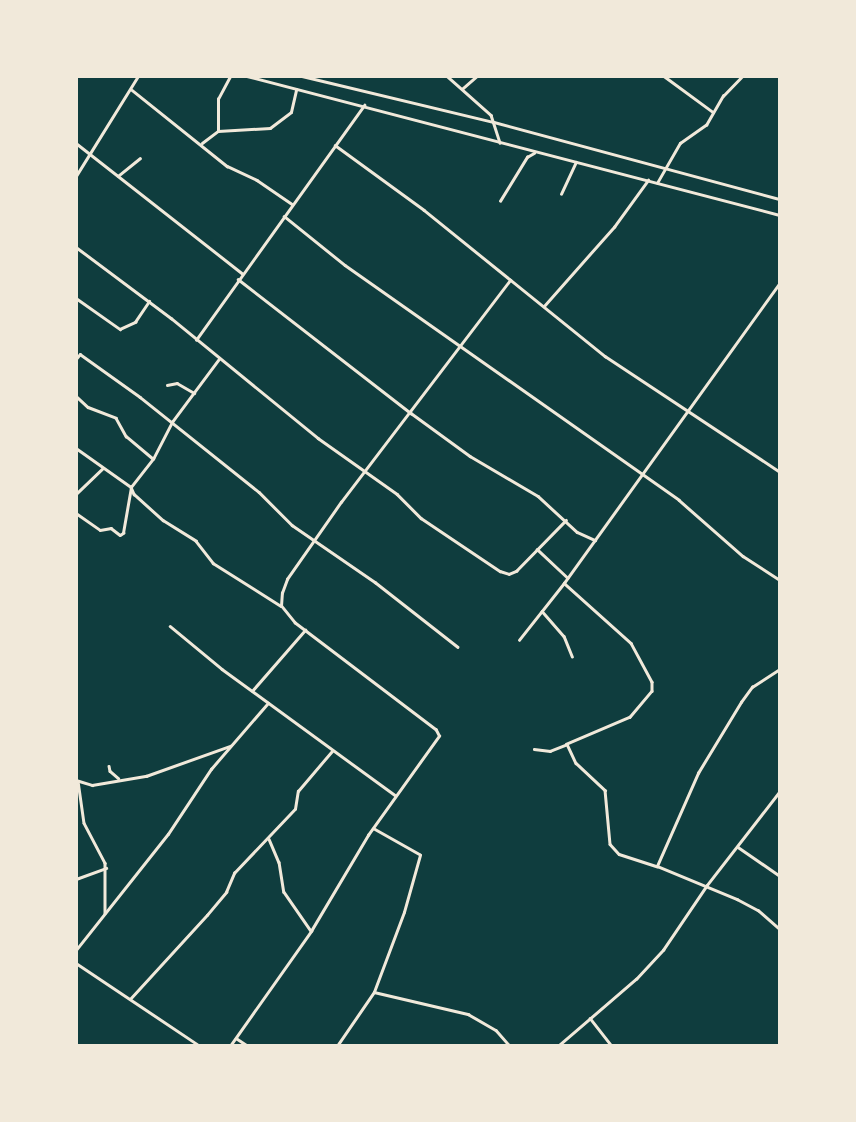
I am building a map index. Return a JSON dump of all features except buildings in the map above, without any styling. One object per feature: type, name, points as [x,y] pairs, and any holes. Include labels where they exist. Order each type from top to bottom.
[{"type":"street","points":[[76,176],[132,90],[138,76]]},
{"type":"street","points":[[218,131],[218,99],[230,76]]},
{"type":"street","points":[[247,76],[780,215]]},
{"type":"street","points":[[302,76],[494,122],[780,199]]},
{"type":"street","points":[[447,76],[487,110],[494,122],[500,143]]},
{"type":"street","points":[[462,89],[476,76]]},
{"type":"street","points":[[664,76],[713,112]]},
{"type":"street","points":[[657,183],[680,143],[706,125],[726,92],[742,76]]},
{"type":"street","points":[[132,90],[202,143],[227,166],[265,185],[292,204]]},
{"type":"street","points":[[202,143],[218,131],[270,128],[289,114],[296,90]]},
{"type":"street","points":[[196,340],[242,273],[364,105]]},
{"type":"street","points":[[76,143],[242,273]]},
{"type":"street","points":[[335,145],[418,206],[605,356],[690,409],[780,472]]},
{"type":"street","points":[[500,201],[527,156],[536,152]]},
{"type":"street","points":[[118,176],[140,158]]},
{"type":"street","points":[[561,194],[576,162]]},
{"type":"street","points":[[544,306],[614,227],[648,180]]},
{"type":"street","points":[[284,216],[345,265],[461,344],[678,500],[743,556],[780,580]]},
{"type":"street","points":[[76,247],[149,301],[219,359],[364,473],[397,494],[422,518],[500,571],[509,574],[516,571],[566,520]]},
{"type":"street","points":[[238,279],[411,413],[470,456],[538,496],[581,535],[595,540]]},
{"type":"street","points":[[281,606],[288,579],[364,473],[510,280]]},
{"type":"street","points":[[519,640],[568,578],[780,282]]},
{"type":"street","points":[[76,298],[120,329],[135,322],[149,301]]},
{"type":"street","points":[[76,352],[172,422],[259,492],[278,514],[316,540],[458,647]]},
{"type":"street","points":[[76,359],[80,354]]},
{"type":"street","points":[[76,513],[100,530],[111,528],[120,536],[127,525],[131,487],[153,459],[172,422],[195,394],[219,359]]},
{"type":"street","points":[[167,385],[177,383],[195,394]]},
{"type":"street","points":[[76,396],[88,407],[116,418],[126,436],[153,459]]},
{"type":"street","points":[[76,448],[102,469],[131,487],[134,494],[163,520],[196,541],[213,563],[281,606],[305,630],[438,732],[438,740],[395,795],[311,931],[230,1046]]},
{"type":"street","points":[[76,494],[102,469]]},
{"type":"street","points":[[537,548],[568,578]]},
{"type":"street","points":[[534,750],[550,751],[630,717],[652,691],[644,665],[631,644],[564,583]]},
{"type":"street","points":[[542,611],[564,636],[572,656]]},
{"type":"street","points":[[170,626],[252,691],[395,795]]},
{"type":"street","points":[[252,691],[305,630]]},
{"type":"street","points":[[657,866],[698,772],[741,702],[752,687],[780,669]]},
{"type":"street","points":[[76,950],[168,834],[211,769],[268,703]]},
{"type":"street","points":[[567,744],[576,763],[605,790],[608,834],[613,851],[707,885],[758,910],[780,929]]},
{"type":"street","points":[[105,913],[106,868],[84,823],[79,804],[77,780],[92,785],[173,768],[231,746]]},
{"type":"street","points":[[130,999],[207,915],[226,892],[234,874],[295,810],[298,791],[332,751]]},
{"type":"street","points":[[109,766],[110,772],[120,778]]},
{"type":"street","points":[[558,1046],[636,979],[663,950],[707,885],[780,791]]},
{"type":"street","points":[[337,1046],[374,992],[404,912],[420,855],[373,829]]},
{"type":"street","points":[[268,838],[279,862],[284,892],[311,931]]},
{"type":"street","points":[[738,847],[780,876]]},
{"type":"street","points":[[76,879],[106,868]]},
{"type":"street","points":[[76,963],[200,1046]]},
{"type":"street","points":[[374,992],[468,1014],[489,1025],[510,1046]]},
{"type":"street","points":[[590,1018],[612,1046]]},
{"type":"street","points":[[236,1038],[248,1046]]},
{"type":"street","points":[[753,1046],[760,1046]]}]
